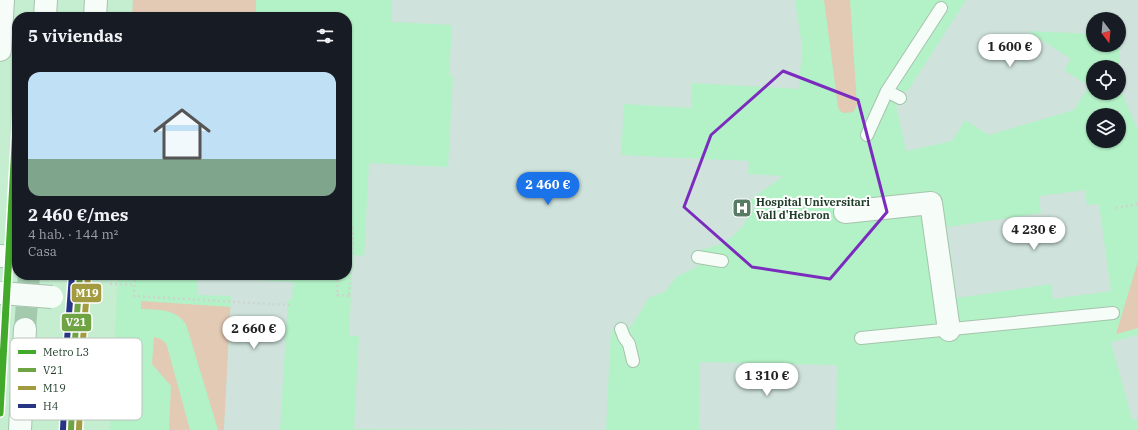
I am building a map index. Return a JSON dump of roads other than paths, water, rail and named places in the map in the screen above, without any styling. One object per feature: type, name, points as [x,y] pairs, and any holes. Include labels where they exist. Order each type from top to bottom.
[{"type":"main road","points":[[0,50],[3,0]]},
{"type":"main road","points":[[45,12],[46,0]]},
{"type":"main road","points":[[95,12],[96,0]]},
{"type":"main road","points":[[844,212],[931,203],[949,330]]},
{"type":"main road","points":[[0,256],[12,257]]},
{"type":"main road","points":[[75,338],[80,280]]},
{"type":"main road","points":[[0,293],[78,298]]},
{"type":"main road","points":[[25,329],[25,338]]},
{"type":"main road","points":[[20,420],[20,430]]},
{"type":"main road","points":[[71,420],[71,430]]},
{"type":"lane","points":[[867,135],[887,91],[941,8]]},
{"type":"lane","points":[[887,91],[900,98]]},
{"type":"lane","points":[[698,257],[722,261]]},
{"type":"lane","points":[[861,338],[1113,313]]},
{"type":"lane","points":[[621,329],[624,338],[629,344],[633,361]]},
{"type":"tunnel","points":[[25,329],[29,280]]},
{"type":"metro line","name":"L3","points":[[0,413],[12,199]]},
{"type":"place","name":"Hospital Universitari Vall d'Hebron","points":[[742,208]]}]
